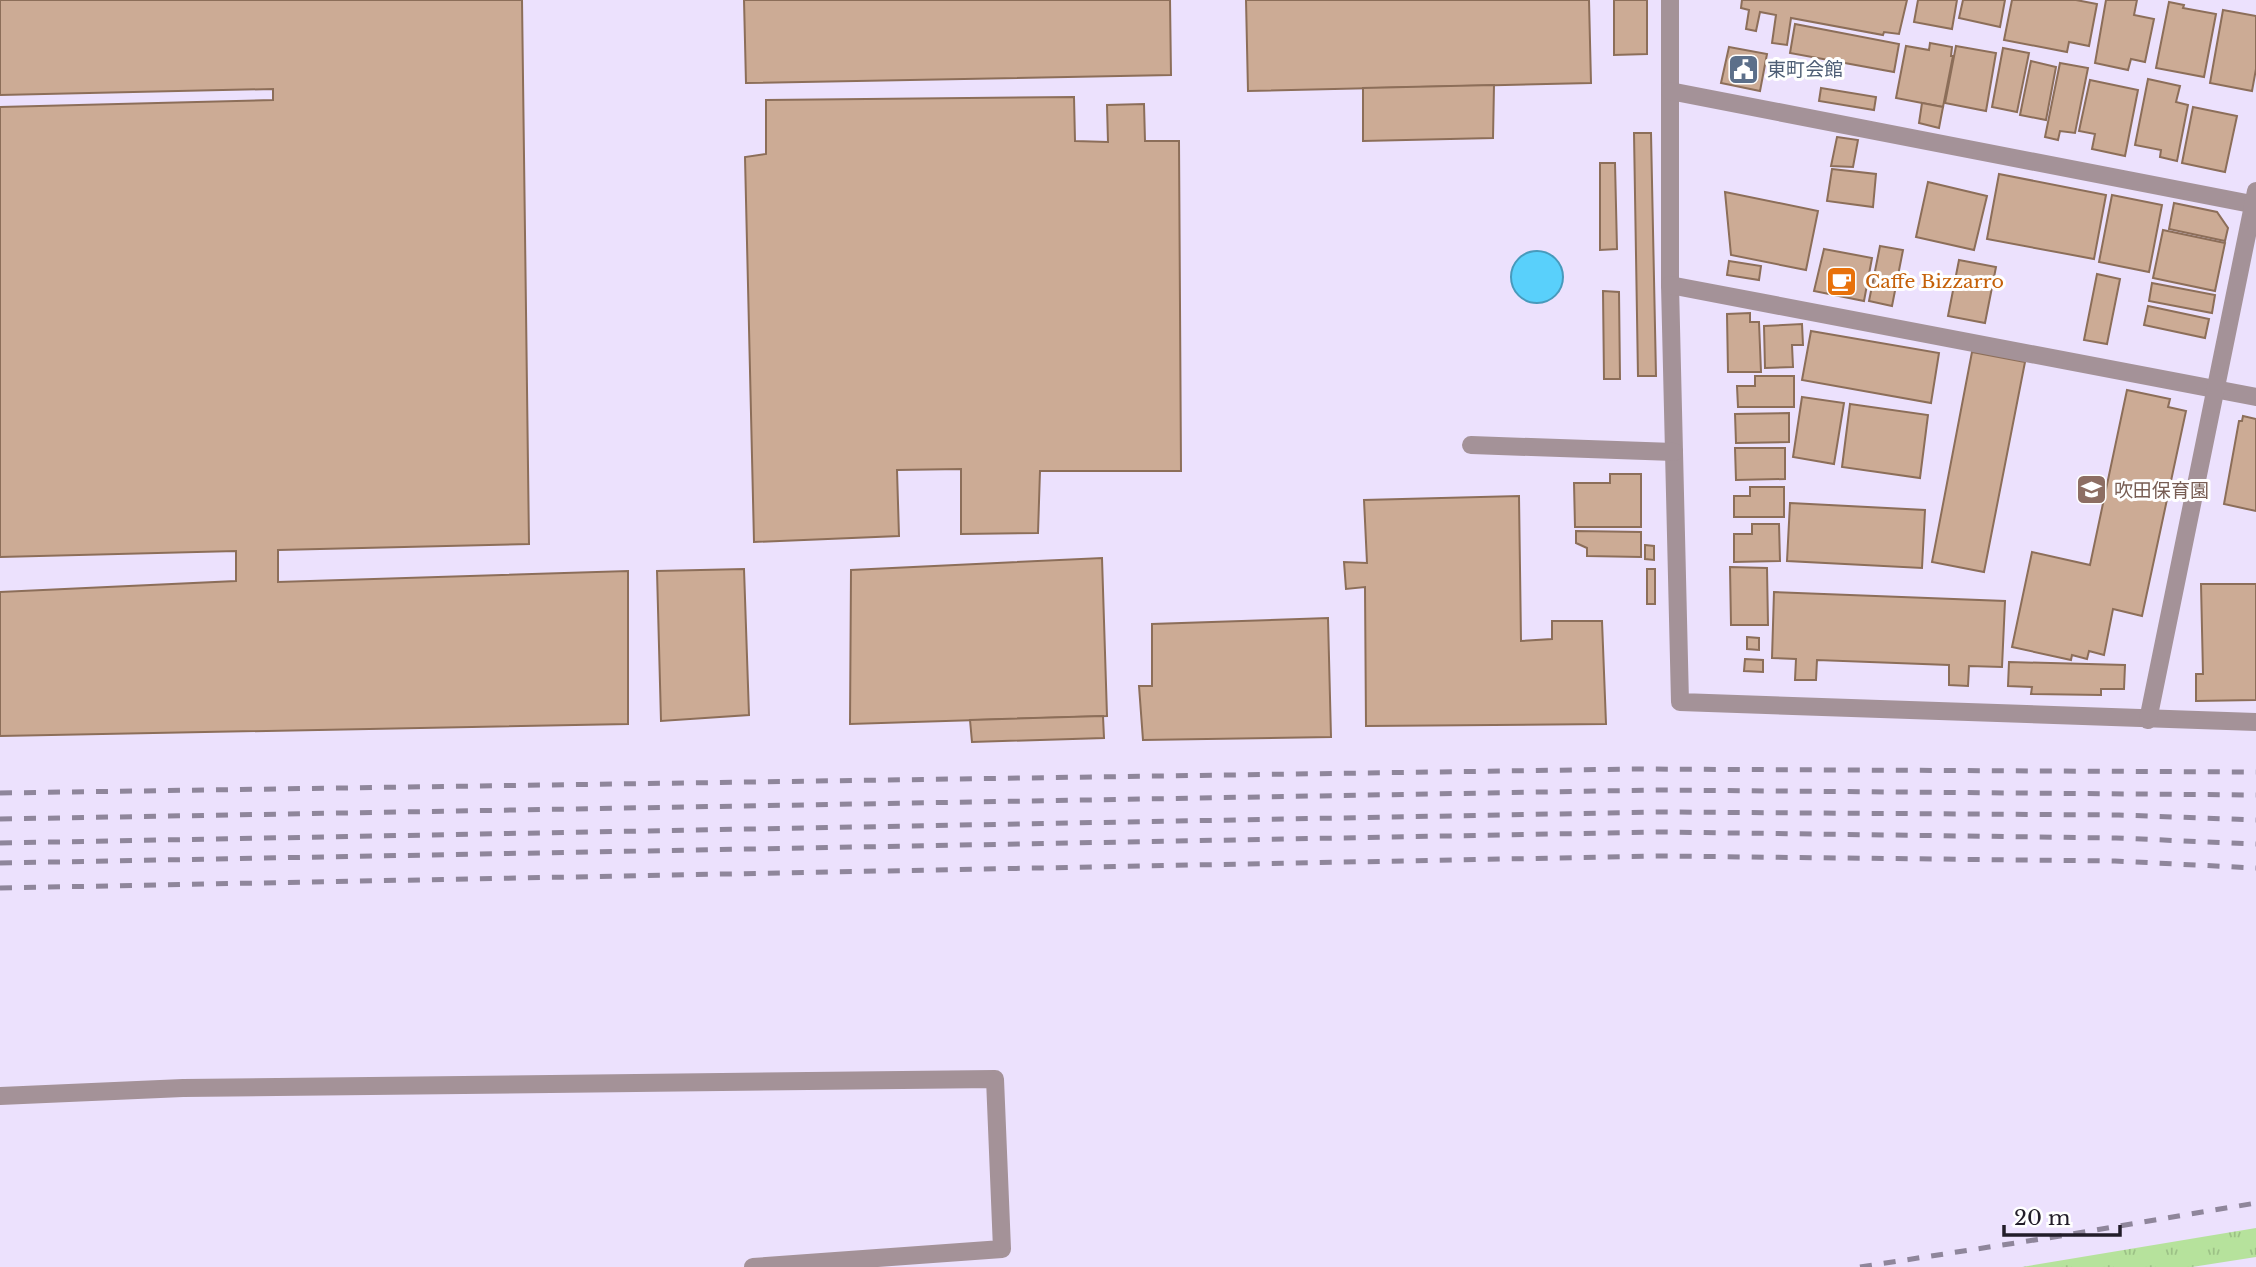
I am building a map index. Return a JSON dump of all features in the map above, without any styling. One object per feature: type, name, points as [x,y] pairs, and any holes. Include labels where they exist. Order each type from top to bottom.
[{"type":"street","points":[[1670,0],[1670,285],[1680,702],[2256,722]]},
{"type":"street","points":[[1670,91],[2255,200],[2148,720]]},
{"type":"street","points":[[1670,285],[2256,397]]},
{"type":"street","points":[[1471,445],[1674,452]]},
{"type":"street","points":[[0,1096],[183,1088],[995,1079],[1002,1249],[753,1267]]},
{"type":"green space","points":[[2256,1228],[2256,1257],[2192,1267],[2022,1267]]},
{"type":"water","points":[[1537,251],[1556,258],[1563,277],[1556,296],[1537,303],[1518,296],[1511,277],[1518,258]]},
{"type":"building","points":[[0,0],[522,0],[529,544],[278,550],[278,582],[628,571],[628,724],[0,736],[0,592],[236,581],[236,551],[0,557],[0,107],[273,100],[273,89],[0,95]]},
{"type":"building","points":[[744,0],[1170,0],[1171,75],[746,83]]},
{"type":"building","points":[[1246,0],[1589,0],[1591,83],[1248,91]]},
{"type":"building","points":[[1614,0],[1647,0],[1647,54],[1614,55]]},
{"type":"building","points":[[1742,0],[1907,0],[1899,34],[1884,32],[1883,35],[1791,18],[1787,45],[1772,43],[1776,15],[1760,12],[1756,31],[1746,29],[1749,10],[1741,8]]},
{"type":"building","points":[[1918,0],[1957,0],[1952,29],[1914,22]]},
{"type":"building","points":[[1963,0],[2005,0],[2000,27],[1959,18]]},
{"type":"building","points":[[2012,0],[2076,0],[2097,4],[2089,46],[2069,42],[2067,52],[2004,40]]},
{"type":"building","points":[[2106,0],[2137,0],[2134,15],[2154,19],[2145,62],[2131,59],[2128,70],[2095,63]]},
{"type":"building","points":[[2169,2],[2184,5],[2183,8],[2216,14],[2204,77],[2156,68]]},
{"type":"building","points":[[2223,10],[2256,16],[2256,69],[2252,91],[2210,83]]},
{"type":"building","points":[[1795,24],[1899,44],[1894,72],[1790,53]]},
{"type":"building","points":[[1930,43],[1952,47],[1953,56],[1943,107],[1896,98],[1906,46],[1929,50]]},
{"type":"building","points":[[1956,46],[1996,53],[1986,111],[1945,103]]},
{"type":"building","name":"東町会館","points":[[1729,47],[1767,54],[1760,91],[1721,83]]},
{"type":"building","points":[[2003,48],[2029,53],[2017,112],[1992,107]]},
{"type":"building","points":[[2031,61],[2056,67],[2046,120],[2020,115]]},
{"type":"building","points":[[2060,63],[2088,68],[2075,133],[2060,131],[2058,140],[2045,137]]},
{"type":"building","points":[[2148,79],[2180,86],[2176,102],[2188,105],[2177,161],[2160,157],[2161,150],[2135,145]]},
{"type":"building","points":[[2090,80],[2138,90],[2125,156],[2092,149],[2095,134],[2079,131]]},
{"type":"building","points":[[1494,85],[1493,138],[1363,141],[1363,88]]},
{"type":"building","points":[[1821,88],[1876,97],[1874,110],[1819,101]]},
{"type":"building","points":[[1074,97],[1075,141],[1108,142],[1107,105],[1144,104],[1145,141],[1179,141],[1181,471],[1040,471],[1038,533],[961,534],[961,469],[897,470],[899,536],[754,542],[745,157],[766,154],[766,100]]},
{"type":"building","points":[[1922,103],[1943,107],[1939,128],[1919,123]]},
{"type":"building","points":[[2193,107],[2237,116],[2225,172],[2182,163]]},
{"type":"building","points":[[1634,133],[1651,133],[1656,376],[1638,376]]},
{"type":"building","points":[[1837,137],[1858,140],[1853,167],[1831,166]]},
{"type":"building","points":[[1600,163],[1615,163],[1617,249],[1600,250]]},
{"type":"building","points":[[1832,169],[1876,174],[1873,207],[1827,201]]},
{"type":"building","points":[[1999,174],[2106,195],[2094,259],[1987,239]]},
{"type":"building","points":[[1928,182],[1987,196],[1974,250],[1916,237]]},
{"type":"building","points":[[1725,192],[1818,211],[1806,270],[1731,255]]},
{"type":"building","points":[[2112,195],[2162,205],[2149,272],[2099,262]]},
{"type":"building","points":[[2174,203],[2217,212],[2228,228],[2225,241],[2169,229]]},
{"type":"building","points":[[2163,230],[2225,243],[2215,291],[2153,278]]},
{"type":"building","points":[[1880,246],[1903,250],[1892,306],[1869,301]]},
{"type":"building","name":"Caffe Bizzarro","points":[[1824,249],[1872,258],[1864,301],[1814,291]]},
{"type":"building","points":[[1959,260],[1996,267],[1985,323],[1948,316]]},
{"type":"building","points":[[1729,261],[1761,266],[1759,280],[1727,275]]},
{"type":"building","points":[[2097,274],[2120,279],[2107,344],[2084,340]]},
{"type":"building","points":[[2152,283],[2215,295],[2212,313],[2149,301]]},
{"type":"building","points":[[1603,291],[1619,292],[1620,379],[1604,379]]},
{"type":"building","points":[[2148,306],[2209,319],[2205,338],[2144,325]]},
{"type":"building","points":[[1750,313],[1750,322],[1759,322],[1761,372],[1728,372],[1727,314]]},
{"type":"building","points":[[1802,324],[1803,345],[1792,345],[1793,367],[1765,368],[1764,326]]},
{"type":"building","points":[[1811,331],[1939,353],[1931,403],[1802,380]]},
{"type":"building","points":[[1972,352],[2025,362],[1984,572],[1932,562]]},
{"type":"building","points":[[1755,376],[1794,376],[1794,407],[1738,407],[1737,386],[1755,386]]},
{"type":"building","points":[[2127,390],[2170,399],[2168,407],[2186,411],[2142,616],[2113,609],[2104,655],[2089,651],[2087,659],[2072,655],[2071,660],[2012,647],[2032,552],[2090,565]]},
{"type":"building","points":[[1802,397],[1844,403],[1834,464],[1793,457]]},
{"type":"building","points":[[1850,404],[1928,415],[1920,478],[1842,467]]},
{"type":"building","points":[[1789,413],[1789,442],[1736,443],[1735,414]]},
{"type":"building","points":[[2243,416],[2256,419],[2256,511],[2224,504],[2239,421],[2242,421]]},
{"type":"building","points":[[1735,448],[1785,448],[1785,479],[1736,480]]},
{"type":"building","points":[[1610,474],[1641,474],[1641,527],[1575,527],[1574,483],[1610,483]]},
{"type":"building","points":[[1750,487],[1784,487],[1784,517],[1734,517],[1734,496],[1750,496]]},
{"type":"building","points":[[1519,496],[1521,641],[1552,639],[1552,621],[1602,621],[1606,724],[1366,726],[1365,587],[1346,589],[1344,562],[1367,563],[1364,500]]},
{"type":"building","points":[[1790,503],[1925,510],[1922,568],[1787,561]]},
{"type":"building","points":[[1752,524],[1779,524],[1780,561],[1734,562],[1734,534],[1752,534]]},
{"type":"building","points":[[1576,531],[1641,532],[1641,557],[1587,556],[1587,548],[1576,543]]},
{"type":"building","points":[[1645,545],[1654,546],[1654,560],[1645,559]]},
{"type":"building","points":[[1102,558],[1107,716],[850,724],[851,570]]},
{"type":"building","points":[[1730,567],[1767,568],[1768,625],[1731,625]]},
{"type":"building","points":[[744,569],[749,715],[661,721],[657,571]]},
{"type":"building","points":[[1647,569],[1655,569],[1655,604],[1647,604]]},
{"type":"building","points":[[2201,584],[2256,584],[2256,700],[2196,701],[2196,674],[2203,674]]},
{"type":"building","points":[[1774,592],[2005,601],[2002,667],[1969,666],[1968,686],[1949,685],[1949,665],[1817,660],[1816,680],[1795,680],[1796,659],[1772,658]]},
{"type":"building","points":[[1328,618],[1331,737],[1143,740],[1139,686],[1152,686],[1152,624]]},
{"type":"building","points":[[1747,637],[1759,638],[1759,650],[1747,649]]},
{"type":"building","points":[[1745,659],[1763,660],[1763,672],[1744,671]]},
{"type":"building","points":[[2009,662],[2125,665],[2124,689],[2101,689],[2101,695],[2031,694],[2032,687],[2008,686]]},
{"type":"building","points":[[1103,716],[1104,738],[972,742],[970,720]]},
{"type":"railway","points":[[0,793],[1638,769],[2256,772]]},
{"type":"railway","points":[[0,819],[1657,790],[2256,795]]},
{"type":"railway","points":[[0,843],[1661,812],[2119,815],[2256,820]]},
{"type":"railway","points":[[0,863],[1660,832],[2116,838],[2256,844]]},
{"type":"railway","points":[[0,888],[1660,856],[2115,861],[2256,868]]},
{"type":"railway","points":[[1860,1267],[2256,1203]]},
{"type":"place","name":"東町会館","points":[[1744,69]]},
{"type":"place","name":"Caffe Bizzarro","points":[[1842,281]]},
{"type":"place","name":"吹田保育園","points":[[2091,490]]}]
